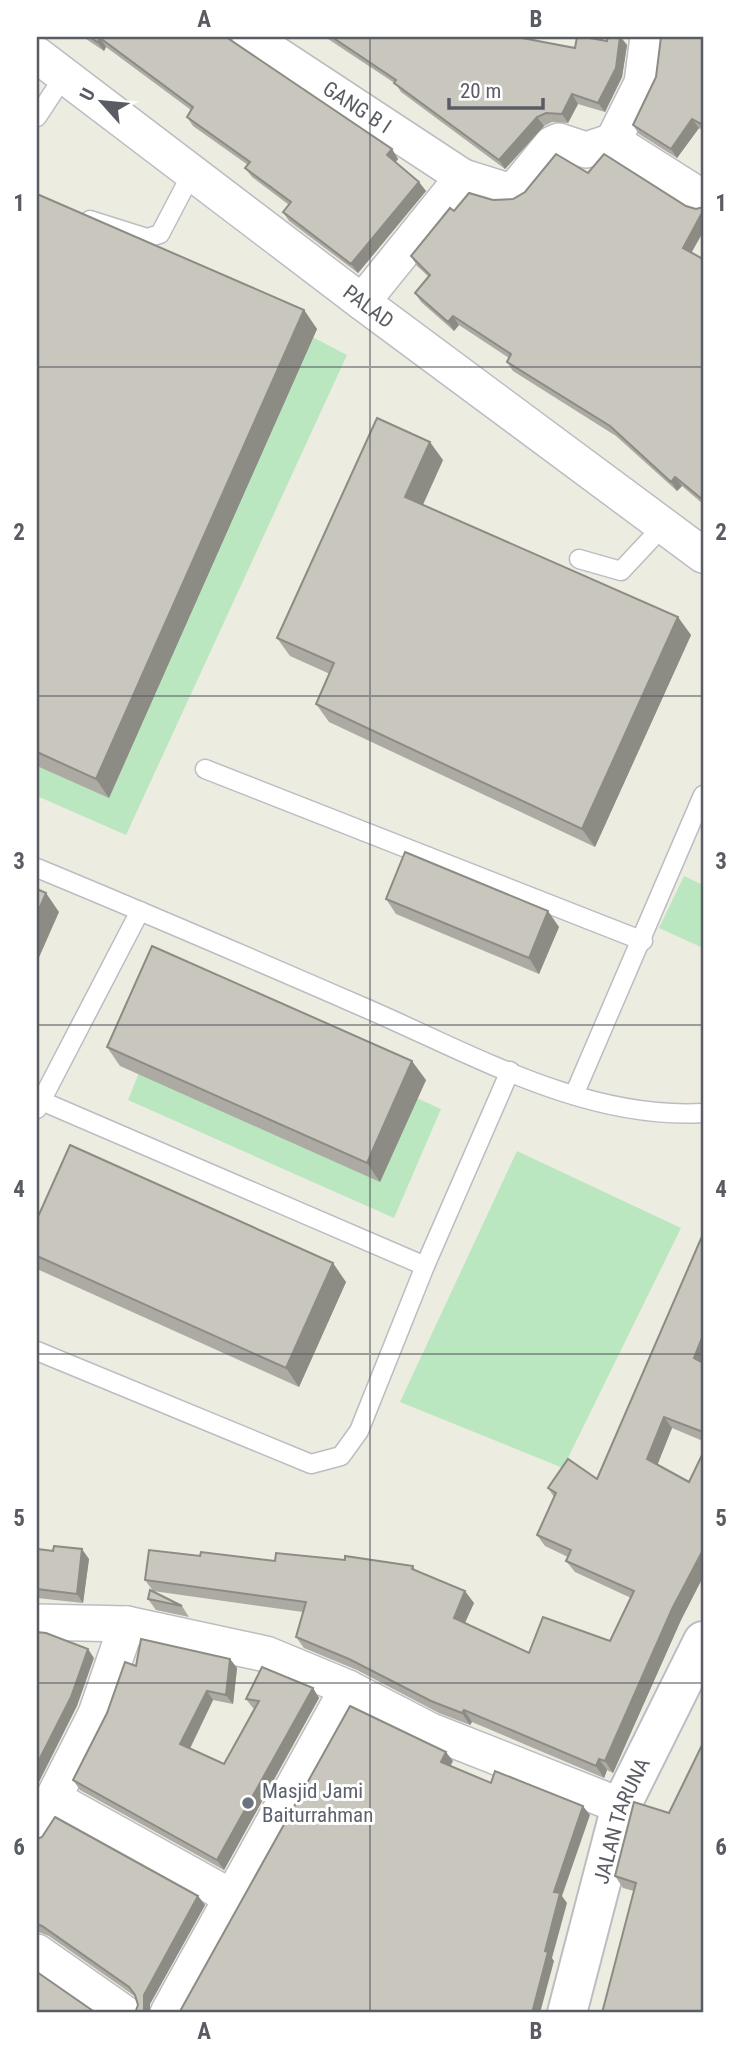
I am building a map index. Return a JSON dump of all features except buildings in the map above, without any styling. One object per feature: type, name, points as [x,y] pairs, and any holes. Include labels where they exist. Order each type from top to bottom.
[{"type":"street","name":"GANG B I","points":[[250,37],[463,177],[505,190],[516,188],[551,144],[564,141],[586,150],[613,141]]},
{"type":"street","points":[[648,37],[642,83],[613,141],[703,198]]},
{"type":"street","name":"PALAD","points":[[37,55],[362,302],[703,555]]},
{"type":"street","points":[[362,302],[463,177]]},
{"type":"street","points":[[37,1622],[127,1624],[266,1654],[348,1688],[431,1731],[621,1806]]},
{"type":"street","points":[[37,1830],[96,1714],[127,1624]]},
{"type":"street","name":"JALAN TARUNA","points":[[566,2013],[621,1806],[703,1641]]},
{"type":"street","points":[[169,2013],[348,1688]]},
{"type":"street","points":[[53,1798],[233,1898]]},
{"type":"street","points":[[37,1952],[124,2013]]},
{"type":"lane","points":[[37,117],[64,76]]},
{"type":"lane","points":[[88,220],[147,238],[160,234],[192,171]]},
{"type":"lane","points":[[579,559],[621,571],[664,525]]},
{"type":"lane","points":[[205,769],[643,940]]},
{"type":"lane","points":[[574,1095],[643,940],[703,795]]},
{"type":"lane","points":[[37,868],[510,1071],[574,1095],[636,1110],[673,1114],[703,1112]]},
{"type":"lane","points":[[140,911],[38,1103],[425,1266]]},
{"type":"lane","points":[[37,1351],[311,1464],[341,1456],[359,1431],[425,1266],[510,1071]]},
{"type":"green space","points":[[88,220],[347,355],[126,835],[37,796],[37,320]]},
{"type":"green space","points":[[684,876],[703,885],[703,948],[659,928]]},
{"type":"green space","points":[[173,988],[441,1109],[394,1218],[128,1100]]},
{"type":"green space","points":[[517,1151],[681,1228],[563,1468],[400,1402]]},
{"type":"place","name":"Masjid Jami Baiturrahman","points":[[248,1803]]}]
